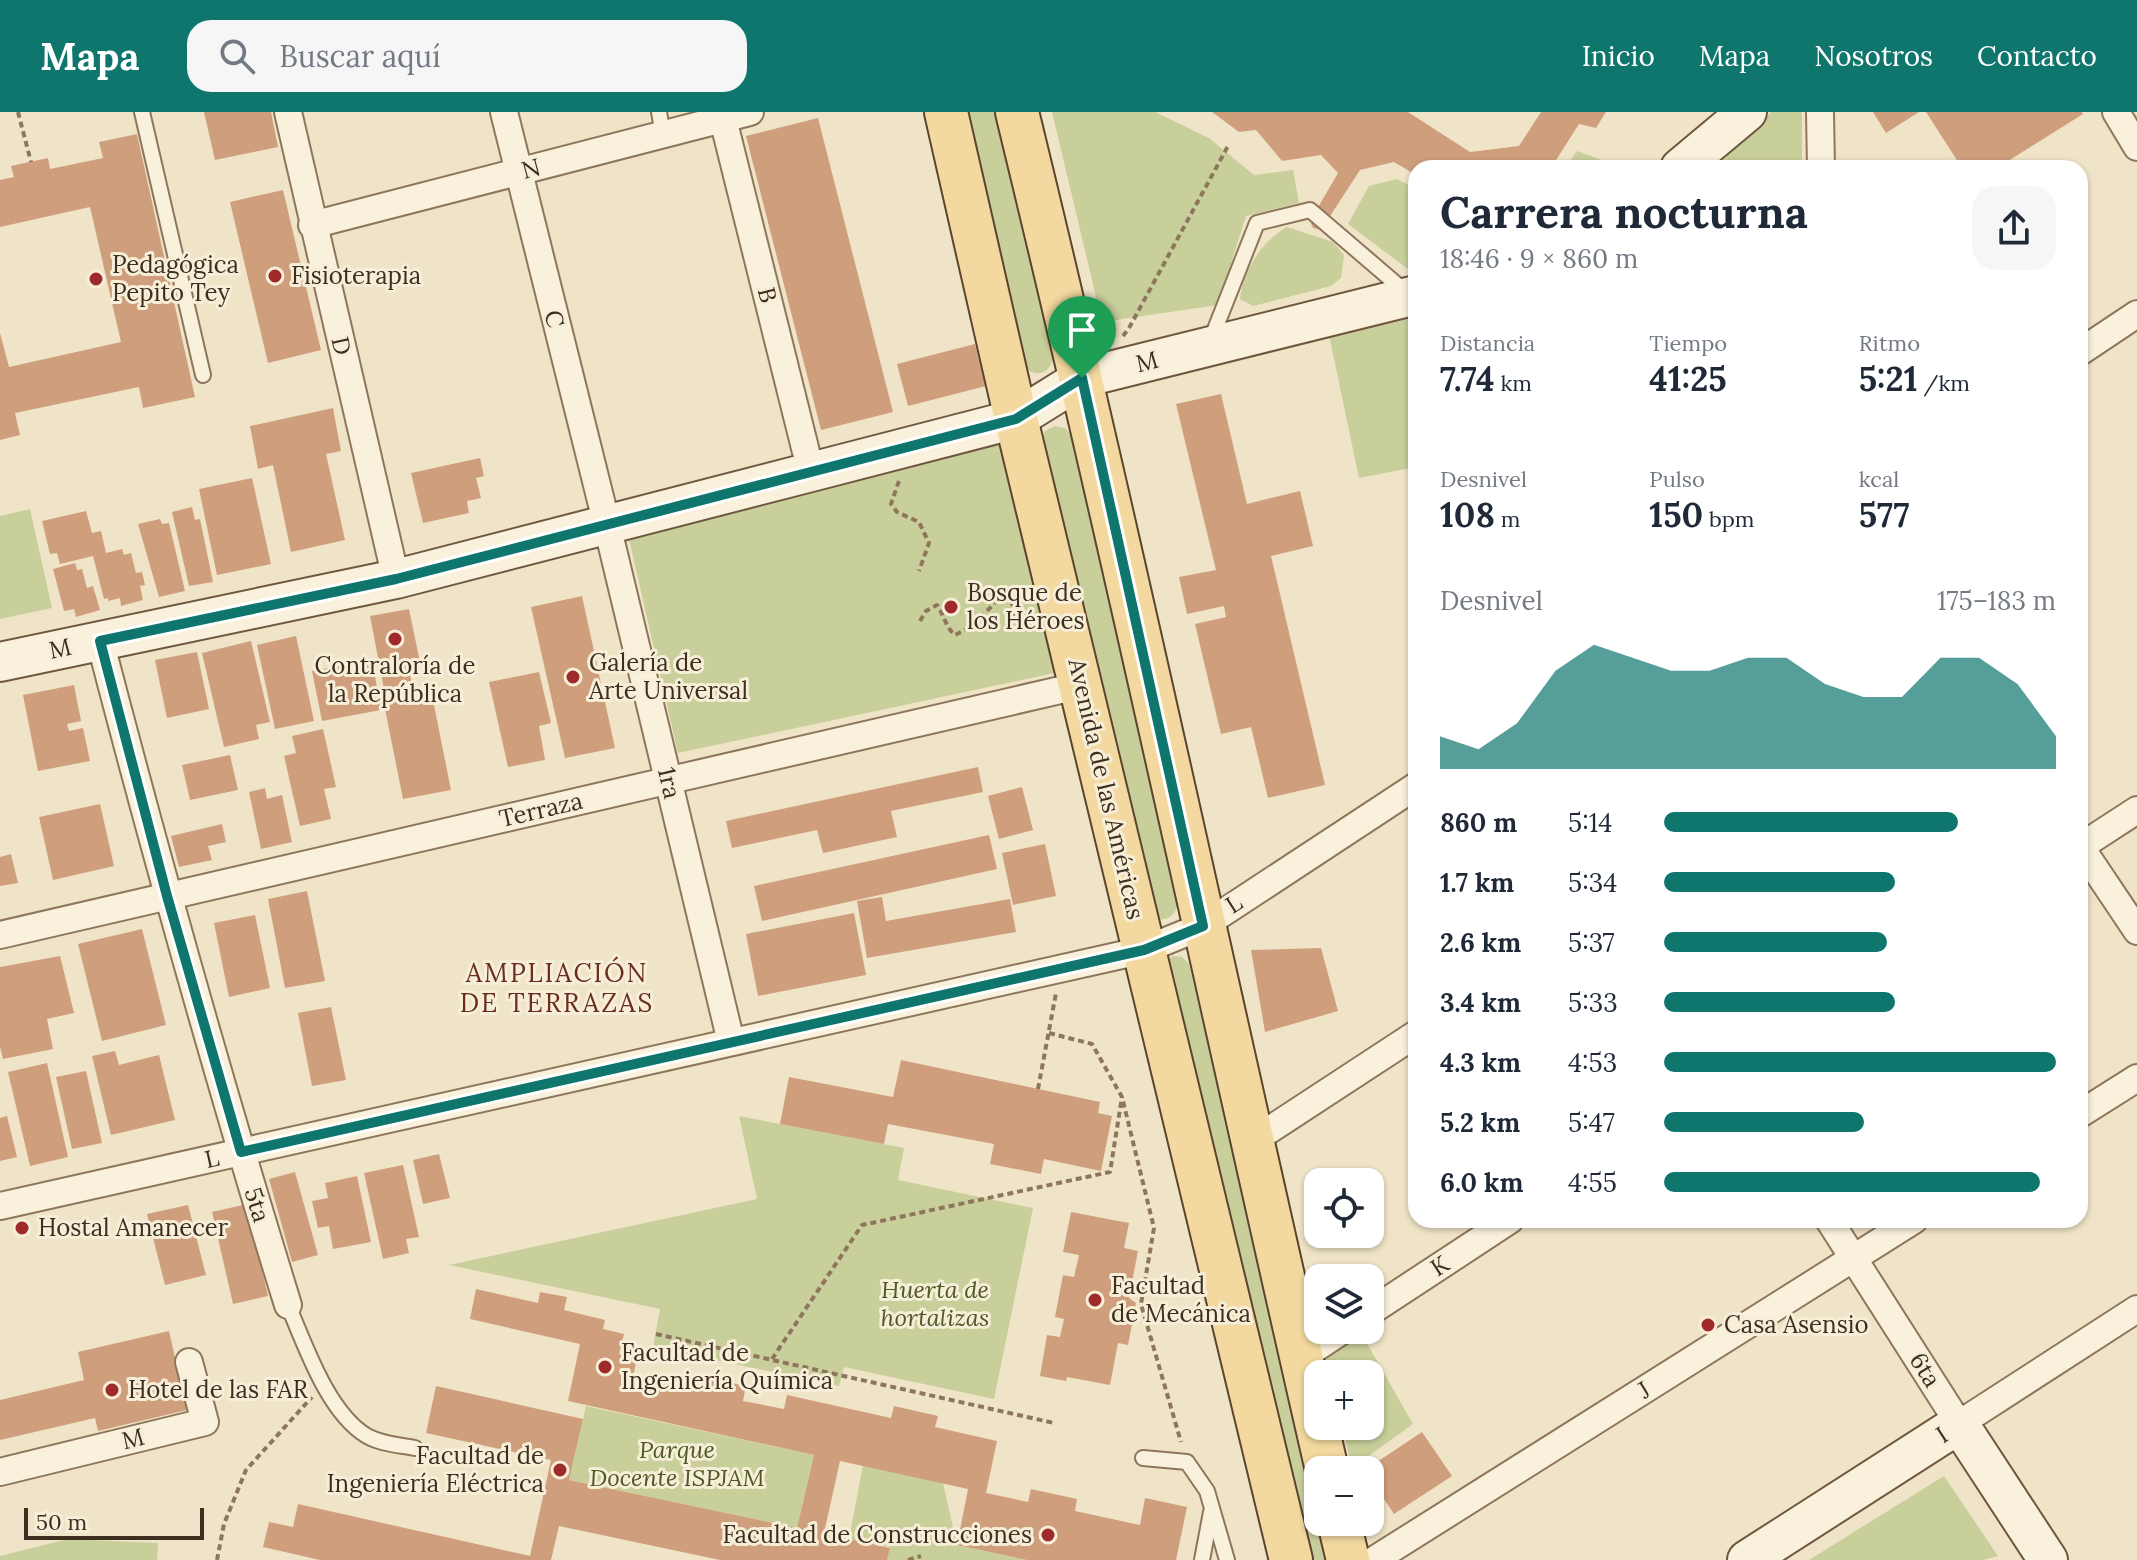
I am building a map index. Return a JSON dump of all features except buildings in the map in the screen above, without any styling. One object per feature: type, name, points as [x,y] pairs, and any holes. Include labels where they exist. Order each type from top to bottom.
[{"type":"main road","name":"Avenida de las Américas","points":[[946,112],[1016,419],[1291,1560]]},
{"type":"main road","points":[[1017,112],[1082,378],[1324,1456]]},
{"type":"main road","points":[[1342,1536],[1348,1560]]},
{"type":"street","name":"D","points":[[288,112],[396,579]]},
{"type":"street","name":"C","points":[[504,112],[607,525]]},
{"type":"street","name":"N","points":[[312,225],[517,173],[661,123],[723,119],[750,112]]},
{"type":"street","points":[[1690,160],[1747,112]]},
{"type":"street","points":[[1820,112],[1821,160]]},
{"type":"street","points":[[2116,112],[2137,147]]},
{"type":"street","name":"B","points":[[723,119],[811,472]]},
{"type":"street","name":"M","points":[[0,662],[396,579],[1016,419],[1082,378],[1408,296]]},
{"type":"street","points":[[2088,347],[2137,314]]},
{"type":"street","name":"1ra","points":[[607,525],[731,1042]]},
{"type":"street","name":"5ta","points":[[100,641],[167,896],[288,1305]]},
{"type":"street","name":"Terraza","points":[[0,935],[1082,685]]},
{"type":"street","name":"L","points":[[0,1206],[1144,950],[1203,926],[1408,791]]},
{"type":"street","points":[[2088,841],[2137,810]]},
{"type":"street","points":[[2088,858],[2137,931]]},
{"type":"street","points":[[1251,1142],[1408,1039]]},
{"type":"street","points":[[2088,1109],[2137,1078]]},
{"type":"street","name":"K","points":[[1384,1303],[1498,1228]]},
{"type":"street","name":"6ta","points":[[1834,1228],[2048,1560]]},
{"type":"street","name":"J","points":[[1374,1560],[1902,1228]]},
{"type":"street","name":"I","points":[[1747,1560],[2137,1309]]},
{"type":"street","points":[[1301,1358],[1322,1344]]},
{"type":"street","name":"M","points":[[0,1472],[205,1422],[189,1362]]},
{"type":"lane","points":[[142,112],[203,375]]},
{"type":"lane","points":[[1209,346],[1257,223],[1310,210],[1408,291]]},
{"type":"lane","points":[[288,1305],[324,1383],[342,1413],[366,1436],[415,1448]]},
{"type":"lane","points":[[1143,1458],[1187,1462],[1207,1491],[1227,1560]]},
{"type":"lane","points":[[1202,1560],[1212,1508]]},
{"type":"path","points":[[18,112],[31,162]]},
{"type":"path","points":[[1121,338],[1228,146]]},
{"type":"path","points":[[899,481],[891,504],[897,512],[919,522],[929,543],[922,554],[919,571]]},
{"type":"path","points":[[920,621],[926,611],[937,605],[945,617],[948,630],[955,635],[971,627],[1001,597],[1012,602],[1013,615],[1020,624],[1028,622],[1033,611]]},
{"type":"path","points":[[1038,1089],[1056,995],[1050,971]]},
{"type":"path","points":[[1049,1033],[1092,1044],[1122,1097],[1154,1228],[1141,1304],[1187,1462]]},
{"type":"path","points":[[772,1359],[862,1225],[1110,1172],[1122,1097]]},
{"type":"path","points":[[656,1334],[1054,1423]]},
{"type":"path","points":[[217,1560],[224,1524],[246,1470],[324,1383]]},
{"type":"path","points":[[908,1560],[921,1556]]},
{"type":"green space","points":[[961,112],[995,112],[1054,354],[1043,372],[1034,373],[1024,367]]},
{"type":"green space","points":[[1052,112],[1155,112],[1209,138],[1254,175],[1293,170],[1299,203],[1246,216],[1218,305],[1102,322]]},
{"type":"green space","points":[[1771,112],[1801,112],[1802,160],[1723,160]]},
{"type":"green space","points":[[1577,151],[1602,160],[1571,160]]},
{"type":"green space","points":[[1397,179],[1408,185],[1408,269],[1348,224],[1369,186]]},
{"type":"green space","points":[[1287,227],[1333,242],[1344,255],[1341,278],[1331,286],[1253,306],[1240,299],[1245,277],[1262,248]]},
{"type":"green space","points":[[1408,318],[1408,469],[1359,478],[1329,335]]},
{"type":"green space","points":[[1055,426],[1065,428],[1072,436],[1178,903],[1173,914],[1164,919],[1156,919],[1041,440],[1045,431]]},
{"type":"green space","points":[[1006,442],[1055,673],[678,753],[629,539]]},
{"type":"green space","points":[[30,509],[52,608],[0,619],[0,516]]},
{"type":"green space","points":[[1173,956],[1182,957],[1189,964],[1305,1456],[1304,1536],[1324,1536],[1330,1560],[1301,1560],[1165,961]]},
{"type":"green space","name":"Huerta de hortalizas","points":[[739,1116],[904,1148],[898,1180],[1033,1208],[994,1399],[844,1367],[839,1386],[653,1347],[660,1309],[449,1265],[757,1199]]},
{"type":"green space","points":[[1347,1344],[1367,1344],[1376,1360],[1326,1360]]},
{"type":"green space","points":[[1384,1373],[1413,1424],[1369,1456],[1349,1456],[1345,1440],[1384,1440]]},
{"type":"green space","name":"Parque Docente ISPJAM","points":[[586,1406],[814,1455],[797,1528],[569,1480]]},
{"type":"green space","points":[[863,1465],[943,1483],[957,1545],[1027,1560],[887,1560],[890,1547],[849,1539]]},
{"type":"green space","points":[[1944,1476],[1998,1556],[1983,1560],[1809,1560]]},
{"type":"green space","points":[[68,1539],[158,1543],[157,1560],[0,1560],[0,1556]]},
{"type":"place","name":"Fisioterapia","points":[[275,276]]},
{"type":"place","name":"Pedagógica Pepito Tey","points":[[96,279]]},
{"type":"place","name":"Bosque de los Héroes","points":[[951,607]]},
{"type":"place","name":"Contraloría de la República","points":[[395,639]]},
{"type":"place","name":"Galería de Arte Universal","points":[[573,677]]},
{"type":"place","name":"Hostal Amanecer","points":[[22,1228]]},
{"type":"place","name":"Facultad de Mecánica","points":[[1095,1300]]},
{"type":"place","name":"Casa Asensio","points":[[1708,1325]]},
{"type":"place","name":"Facultad de Ingeniería Química","points":[[605,1367]]},
{"type":"place","name":"Hotel de las FAR","points":[[112,1390]]},
{"type":"place","name":"Facultad de Ingeniería Eléctrica","points":[[560,1470]]},
{"type":"place","name":"Facultad de Construcciones","points":[[1048,1535]]},
{"type":"district","name":"AMPLIACIÓN DE TERRAZAS","points":[[557,988]]},
{"type":"route","points":[[1082,378],[1203,926],[1144,950],[241,1152],[167,896],[100,641],[396,579],[1016,419],[1082,378]]}]
